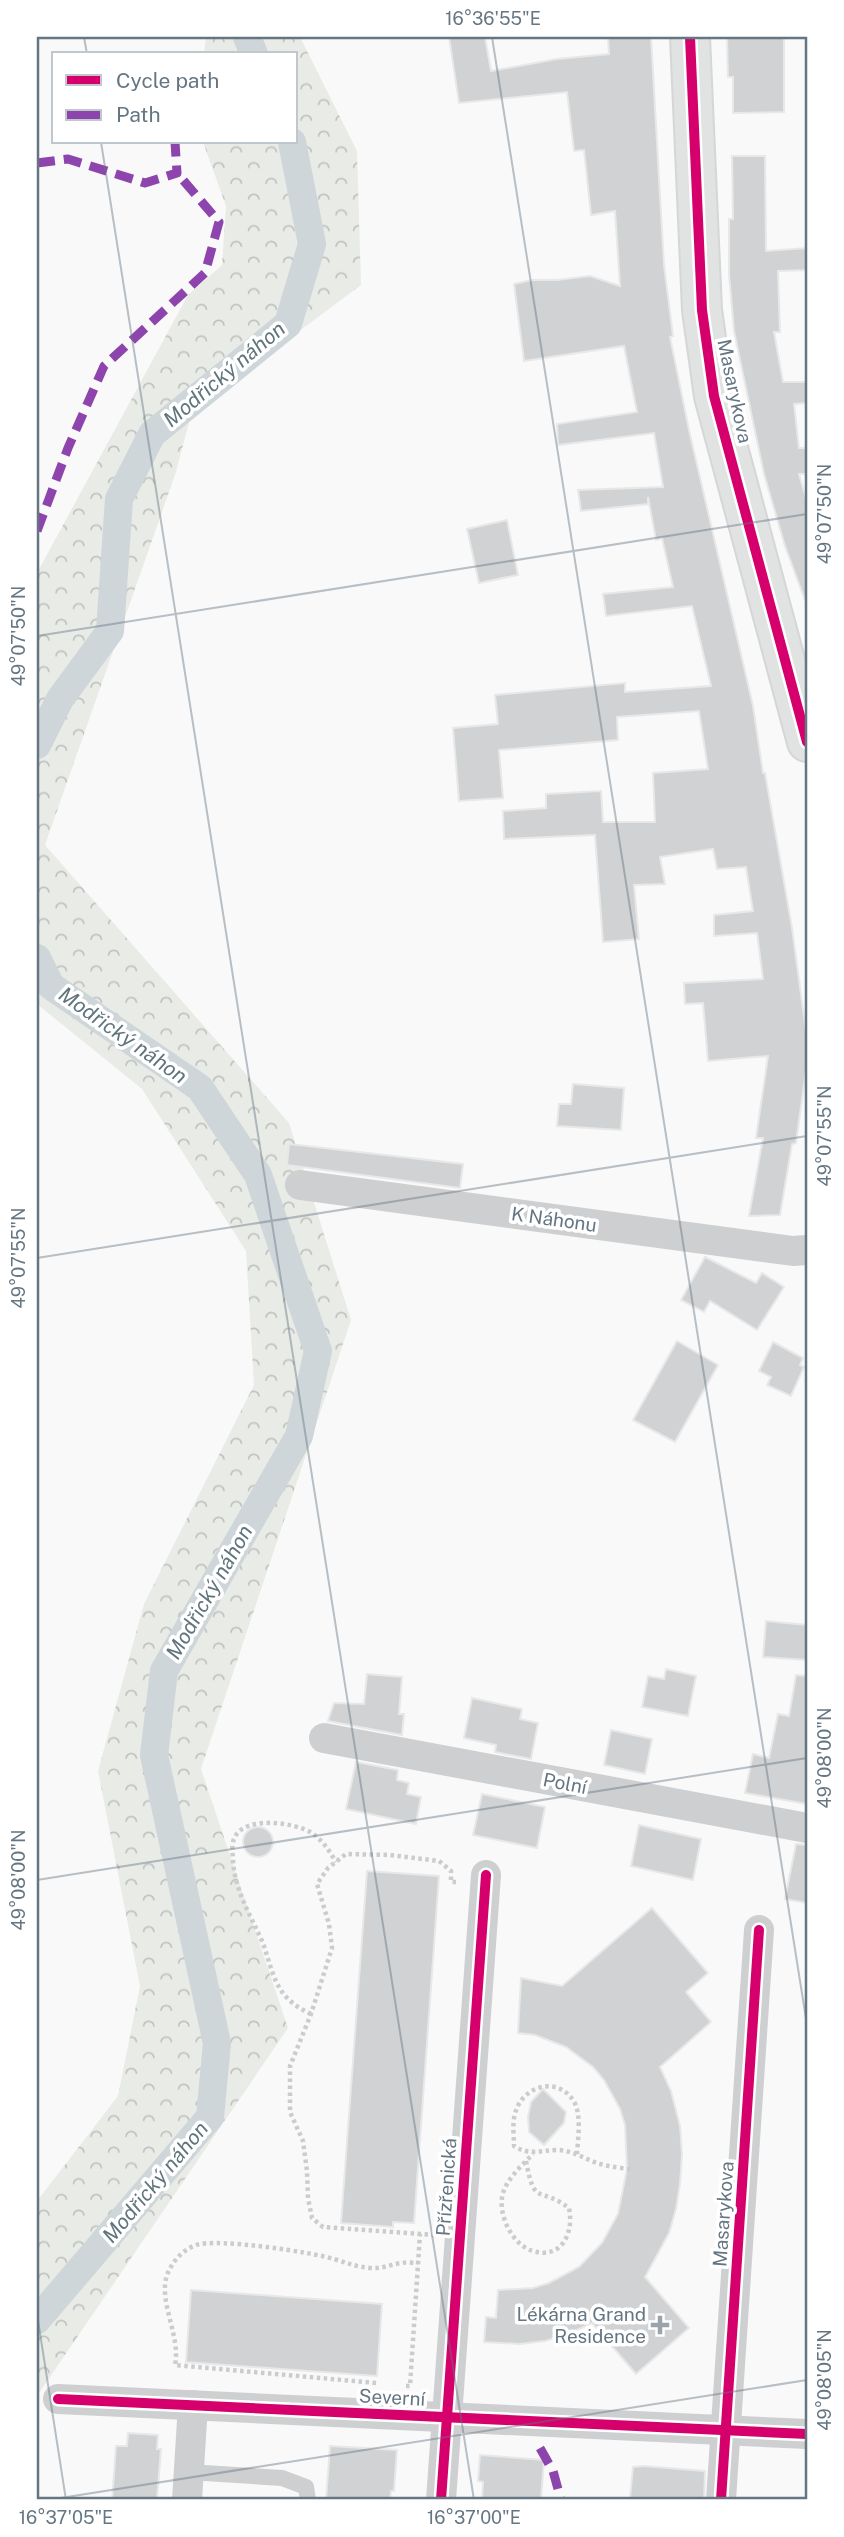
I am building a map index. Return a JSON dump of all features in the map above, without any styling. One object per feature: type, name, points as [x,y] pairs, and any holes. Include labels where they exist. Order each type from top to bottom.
[{"type":"street","name":"Masarykova","points":[[690,37],[702,310],[714,396],[807,742]]},
{"type":"street","name":"K Náhonu","points":[[300,1185],[793,1251],[807,1250]]},
{"type":"street","name":"Polní","points":[[324,1738],[807,1828]]},
{"type":"street","name":"Přízřenická","points":[[441,2500],[486,1879]]},
{"type":"street","name":"Masarykova","points":[[722,2500],[759,1930]]},
{"type":"street","name":"Severní","points":[[58,2399],[807,2434]]},
{"type":"street","points":[[188,2486],[193,2405]]},
{"type":"lane","points":[[188,2486],[282,2478],[306,2487],[308,2500]]},
{"type":"path","points":[[311,2014],[295,2007],[279,1987],[234,1878],[234,1839],[243,1828],[263,1823],[288,1824],[310,1832],[325,1844],[336,1862]]},
{"type":"path","points":[[460,2237],[323,2227],[312,2218],[303,2141],[290,2112],[290,2066],[311,2014],[332,1948],[329,1924],[317,1884],[328,1868],[346,1854],[390,1855],[439,1861],[451,1871],[451,1881],[486,1879]]},
{"type":"path","points":[[577,2154],[578,2132],[574,2102],[564,2090],[544,2085],[536,2087],[519,2104],[515,2113],[514,2146],[523,2152],[533,2153],[559,2150],[577,2154],[598,2164],[634,2170]]},
{"type":"path","points":[[526,2161],[534,2191],[539,2195],[557,2199],[569,2208],[572,2219],[564,2244],[549,2252],[532,2251],[518,2242],[505,2224],[502,2211],[503,2192],[526,2161],[533,2153]]},
{"type":"path","points":[[397,2385],[410,2386],[420,2234]]},
{"type":"path","points":[[383,2384],[175,2365],[177,2353],[166,2299],[166,2279],[171,2266],[183,2253],[197,2245],[216,2242],[291,2251],[372,2268],[400,2262],[418,2263]]},
{"type":"green space","points":[[206,37],[300,37],[357,151],[361,285],[192,411],[176,472],[45,845],[289,1123],[351,1320],[201,1769],[288,2028],[37,2396],[37,2201],[118,2096],[140,1986],[98,1771],[144,1604],[254,1385],[246,1251],[142,1089],[37,1004],[37,573],[188,295],[222,265],[226,206],[204,144],[298,144],[298,52],[204,52]]},
{"type":"building","points":[[449,37],[485,37],[491,71],[557,59],[609,54],[608,37],[651,37],[664,265],[673,336],[670,337],[753,706],[792,928],[807,1039],[807,1063],[796,1143],[792,1144],[780,1215],[749,1216],[763,1138],[756,1138],[768,1056],[708,1061],[703,1003],[685,1004],[684,983],[763,979],[757,933],[714,936],[714,915],[753,911],[746,867],[717,869],[713,849],[660,857],[665,884],[634,885],[639,939],[603,942],[595,835],[504,839],[503,811],[546,808],[546,794],[601,791],[603,822],[655,822],[653,773],[708,769],[699,711],[617,717],[618,740],[499,750],[503,798],[459,801],[453,728],[498,724],[495,695],[625,683],[625,692],[711,686],[692,606],[606,616],[603,594],[673,587],[662,538],[656,540],[648,497],[648,504],[581,511],[578,490],[663,487],[654,433],[558,445],[557,424],[637,412],[624,346],[524,361],[514,284],[590,276],[620,286],[615,211],[591,215],[584,150],[574,151],[567,92],[459,103]]},
{"type":"building","points":[[727,37],[784,37],[784,112],[733,113],[733,77],[728,77]]},
{"type":"building","points":[[732,156],[765,156],[766,251],[807,248],[807,270],[778,271],[780,332],[774,332],[783,382],[807,382],[807,403],[794,404],[799,448],[807,448],[807,474],[799,474],[807,502],[807,600],[785,546],[764,474],[734,331],[729,274],[729,219],[733,219]]},
{"type":"building","points":[[507,520],[518,575],[479,583],[467,529]]},
{"type":"building","points":[[573,1084],[624,1088],[621,1130],[557,1126],[559,1104],[571,1104]]},
{"type":"building","points":[[289,1144],[463,1164],[460,1188],[287,1165]]},
{"type":"building","points":[[705,1257],[756,1283],[762,1273],[784,1287],[757,1330],[710,1301],[704,1312],[681,1300]]},
{"type":"building","points":[[677,1341],[718,1365],[675,1442],[633,1420]]},
{"type":"building","points":[[773,1342],[803,1358],[800,1365],[804,1367],[791,1396],[767,1385],[771,1377],[759,1371]]},
{"type":"building","points":[[766,1621],[807,1625],[807,1660],[763,1657]]},
{"type":"building","points":[[666,1669],[696,1676],[688,1716],[642,1707],[648,1676],[664,1679]]},
{"type":"building","points":[[367,1674],[402,1677],[399,1714],[404,1714],[402,1735],[328,1721],[334,1703],[364,1704]]},
{"type":"building","points":[[796,1675],[807,1676],[807,1804],[745,1793],[753,1754],[769,1758],[778,1714],[789,1716]]},
{"type":"building","points":[[472,1698],[522,1709],[520,1719],[538,1723],[531,1759],[495,1752],[496,1745],[464,1738]]},
{"type":"building","points":[[611,1730],[652,1739],[645,1774],[604,1765]]},
{"type":"building","points":[[356,1762],[398,1770],[397,1780],[409,1783],[407,1794],[421,1797],[416,1824],[346,1809]]},
{"type":"building","points":[[482,1794],[545,1807],[537,1848],[473,1835]]},
{"type":"building","points":[[639,1825],[701,1839],[693,1880],[631,1866]]},
{"type":"building","points":[[258,1827],[264,1828],[272,1836],[272,1848],[264,1856],[258,1857],[252,1856],[244,1848],[243,1842],[244,1836],[252,1828]]},
{"type":"building","points":[[796,1844],[807,1845],[807,1903],[785,1899]]},
{"type":"building","points":[[367,1871],[439,1876],[414,2223],[393,2222],[393,2227],[341,2223]]},
{"type":"building","points":[[652,1908],[708,1973],[686,1992],[711,2022],[660,2067],[671,2091],[680,2126],[680,2184],[669,2233],[645,2277],[689,2328],[636,2374],[592,2323],[545,2341],[520,2344],[484,2342],[486,2317],[496,2318],[498,2290],[533,2288],[549,2283],[579,2267],[602,2243],[618,2214],[627,2169],[625,2125],[620,2109],[604,2080],[593,2067],[566,2047],[535,2035],[518,2033],[521,1978],[562,1986]]},
{"type":"building","points":[[543,2089],[566,2112],[564,2123],[544,2145],[529,2132],[528,2117],[531,2102]]},
{"type":"building","points":[[191,2290],[382,2304],[377,2376],[186,2362]]},
{"type":"building","points":[[128,2433],[158,2435],[157,2449],[161,2449],[157,2500],[112,2500],[116,2446],[127,2446]]},
{"type":"building","points":[[330,2446],[397,2450],[394,2491],[391,2491],[390,2500],[326,2500]]},
{"type":"building","points":[[480,2455],[544,2460],[541,2500],[482,2500],[483,2482],[478,2481]]},
{"type":"building","points":[[633,2467],[705,2471],[704,2500],[630,2498]]},
{"type":"waterway","name":"Modřický náhon","points":[[247,37],[253,52]]},
{"type":"waterway","name":"Modřický náhon","points":[[37,745],[60,699],[110,631],[119,499],[152,434],[288,324],[312,244],[292,144]]},
{"type":"waterway","name":"Modřický náhon","points":[[37,958],[51,986],[200,1088],[258,1175],[318,1351],[299,1436],[164,1671],[154,1755],[217,2043],[210,2117],[37,2320]]},
{"type":"marked path","points":[[37,163],[68,159],[145,183],[177,173],[175,144]]},
{"type":"marked path","points":[[37,531],[68,448],[104,366],[205,273],[219,222],[177,173]]},
{"type":"marked path","points":[[540,2448],[553,2471],[561,2500]]},
{"type":"cycle path","points":[[690,37],[702,310],[714,396],[807,742]]},
{"type":"cycle path","points":[[441,2500],[486,1875]]},
{"type":"cycle path","points":[[721,2500],[759,1930]]},
{"type":"cycle path","points":[[58,2399],[807,2434]]},
{"type":"place","name":"Lékárna Grand Residence","points":[[660,2325]]}]
